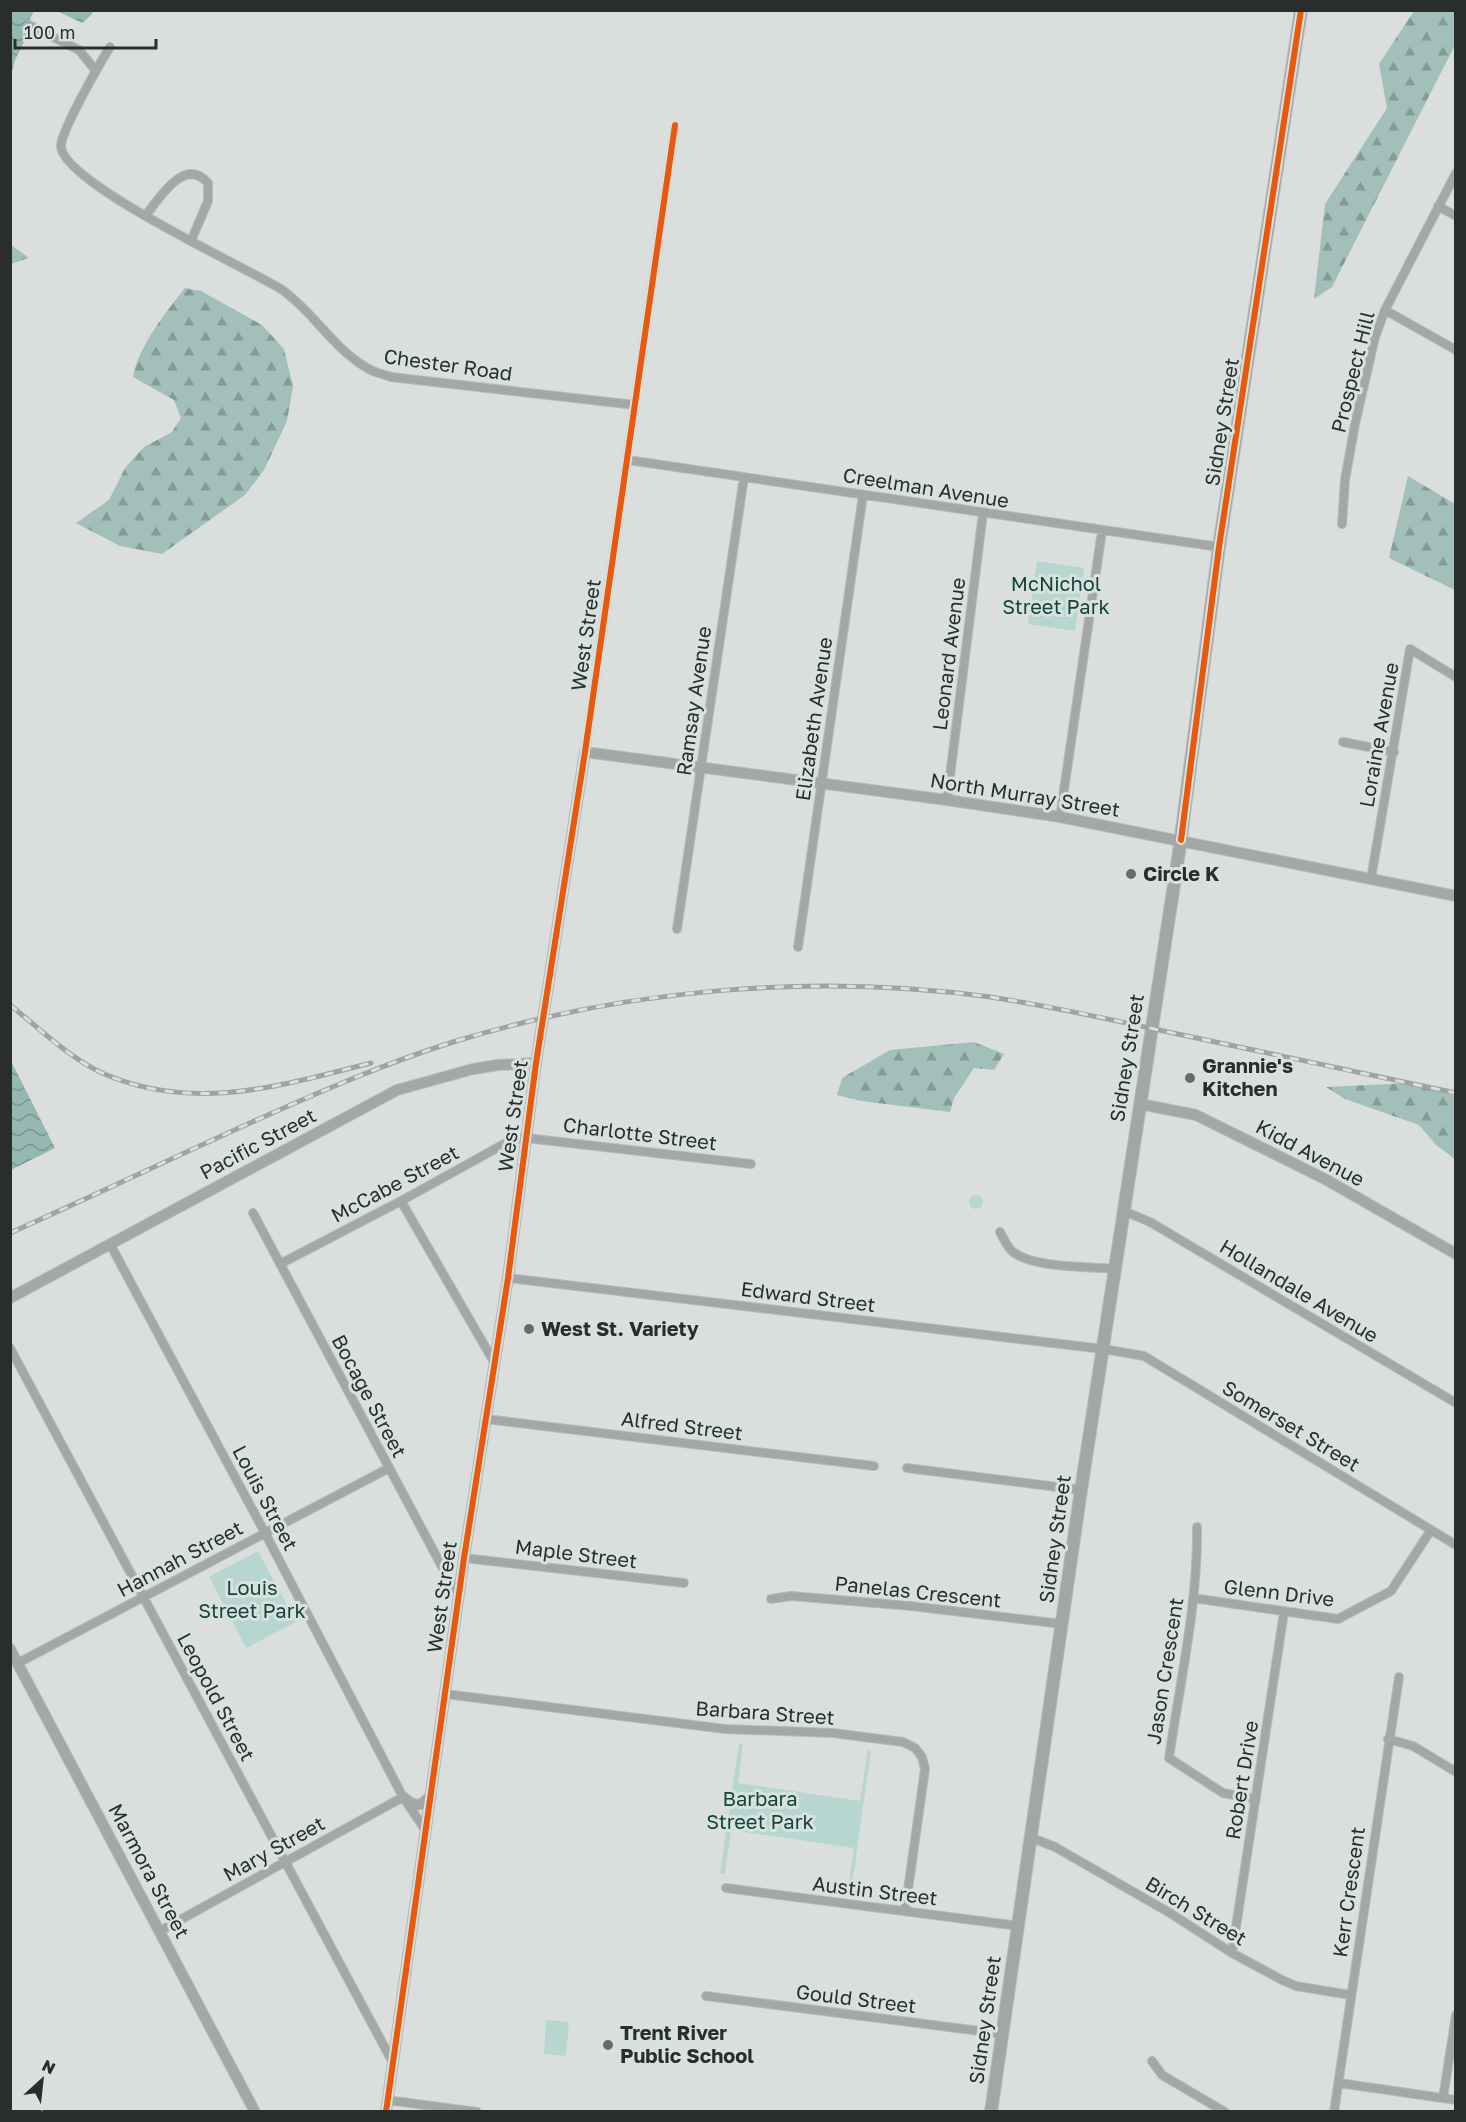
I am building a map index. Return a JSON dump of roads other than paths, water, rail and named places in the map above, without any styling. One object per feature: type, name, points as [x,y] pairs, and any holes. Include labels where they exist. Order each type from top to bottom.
[{"type":"main road","name":"Sidney Street","points":[[991,2112],[1081,1490],[1181,840],[1219,548],[1301,10]]},
{"type":"street","points":[[29,25],[79,50],[96,71]]},
{"type":"street","name":"Chester Road","points":[[110,47],[67,127],[61,144],[70,164],[80,173],[145,216],[270,282],[290,295],[350,356],[369,369],[391,377],[635,405]]},
{"type":"street","name":"West Street","points":[[387,2106],[464,1558],[508,1278],[536,1063],[585,752],[675,125]]},
{"type":"street","points":[[145,216],[172,183],[181,176],[190,173],[203,177],[208,183],[208,201],[191,241]]},
{"type":"street","name":"Prospect Hill","points":[[1342,524],[1345,480],[1355,423],[1375,337],[1385,310],[1455,173]]},
{"type":"street","points":[[1438,206],[1455,216]]},
{"type":"street","points":[[1385,310],[1455,350]]},
{"type":"street","name":"Creelman Avenue","points":[[628,460],[1219,548]]},
{"type":"street","name":"Ramsay Avenue","points":[[677,929],[744,477]]},
{"type":"street","name":"Elizabeth Avenue","points":[[798,947],[863,495]]},
{"type":"street","name":"Leonard Avenue","points":[[947,800],[983,513]]},
{"type":"street","points":[[1060,817],[1102,531]]},
{"type":"street","name":"Loraine Avenue","points":[[1371,879],[1410,649],[1455,677]]},
{"type":"street","points":[[1343,742],[1394,752]]},
{"type":"street","name":"North Murray Street","points":[[585,752],[701,766],[1060,817],[1455,896]]},
{"type":"street","name":"Pacific Street","points":[[10,1298],[397,1090],[473,1069],[536,1063]]},
{"type":"street","name":"Kidd Avenue","points":[[1140,1104],[1196,1115],[1325,1179],[1455,1254]]},
{"type":"street","name":"Charlotte Street","points":[[526,1137],[751,1164]]},
{"type":"street","name":"McCabe Street","points":[[280,1264],[513,1139],[526,1137]]},
{"type":"street","points":[[401,1201],[494,1362]]},
{"type":"street","name":"Hollandale Avenue","points":[[1124,1211],[1150,1222],[1455,1403]]},
{"type":"street","name":"Bocage Street","points":[[253,1213],[447,1576],[459,1594]]},
{"type":"street","points":[[1000,1232],[1007,1245],[1020,1256],[1040,1262],[1116,1269]]},
{"type":"street","name":"Louis Street","points":[[110,1244],[404,1797],[426,1831]]},
{"type":"street","name":"Edward Street","points":[[508,1278],[1103,1348]]},
{"type":"street","name":"Leopold Street","points":[[10,1348],[392,2061]]},
{"type":"street","name":"Somerset Street","points":[[1103,1348],[1144,1356],[1455,1545]]},
{"type":"street","name":"Alfred Street","points":[[486,1419],[874,1466]]},
{"type":"street","name":"Hannah Street","points":[[18,1663],[389,1468]]},
{"type":"street","points":[[907,1468],[1081,1490]]},
{"type":"street","name":"Jason Crescent","points":[[1197,1527],[1198,1555],[1193,1598],[1169,1758],[1223,1793],[1256,1799]]},
{"type":"street","name":"Glenn Drive","points":[[1193,1598],[1338,1619],[1391,1591],[1431,1530]]},
{"type":"street","name":"Maple Street","points":[[464,1558],[684,1583]]},
{"type":"street","name":"Panelas Crescent","points":[[771,1599],[791,1596],[911,1606],[1062,1624]]},
{"type":"street","name":"Robert Drive","points":[[1232,1953],[1284,1612]]},
{"type":"street","name":"Marmora Street","points":[[10,1649],[255,2112]]},
{"type":"street","name":"Kerr Crescent","points":[[1334,2112],[1399,1677]]},
{"type":"street","name":"Barbara Street","points":[[445,1694],[725,1729],[833,1733],[903,1742],[915,1748],[922,1757],[925,1769],[905,1911]]},
{"type":"street","points":[[1388,1739],[1413,1746],[1455,1772]]},
{"type":"street","points":[[404,1797],[417,1805],[424,1803],[431,1795]]},
{"type":"street","name":"Mary Street","points":[[160,1931],[404,1797]]},
{"type":"street","name":"Birch Street","points":[[1032,1838],[1055,1847],[1170,1913],[1232,1953],[1296,1986],[1350,1995]]},
{"type":"street","name":"Austin Street","points":[[726,1888],[1019,1926]]},
{"type":"street","name":"Gould Street","points":[[706,1996],[1003,2034]]},
{"type":"street","points":[[1443,2098],[1455,2015]]},
{"type":"street","points":[[1152,2061],[1162,2075],[1225,2112]]},
{"type":"street","points":[[1339,2083],[1455,2100]]},
{"type":"street","points":[[387,2106],[477,2112]]},
{"type":"water","points":[[11,11],[34,11],[30,19],[28,34],[15,60],[11,76]]},
{"type":"water","points":[[57,11],[94,11],[82,23]]},
{"type":"water","points":[[11,1061],[55,1148],[10,1170]]},
{"type":"railway","points":[[10,1233],[300,1101],[376,1069],[453,1042],[585,1009],[652,998],[720,991],[855,986],[990,997],[1079,1013],[1456,1093]]},
{"type":"railway","points":[[10,1005],[66,1051],[89,1066],[136,1085],[170,1092],[236,1092],[303,1080],[371,1063]]},
{"type":"place","name":"Circle K","points":[[1131,874]]},
{"type":"place","name":"Grannie's Kitchen","points":[[1190,1078]]},
{"type":"place","name":"West St. Variety","points":[[529,1329]]},
{"type":"place","name":"Trent River Public School","points":[[608,2045]]},
{"type":"park label","name":"McNichol Street Park","points":[[1056,596]]},
{"type":"park label","name":"Louis Street Park","points":[[252,1600]]},
{"type":"park label","name":"Barbara Street Park","points":[[760,1810]]}]
